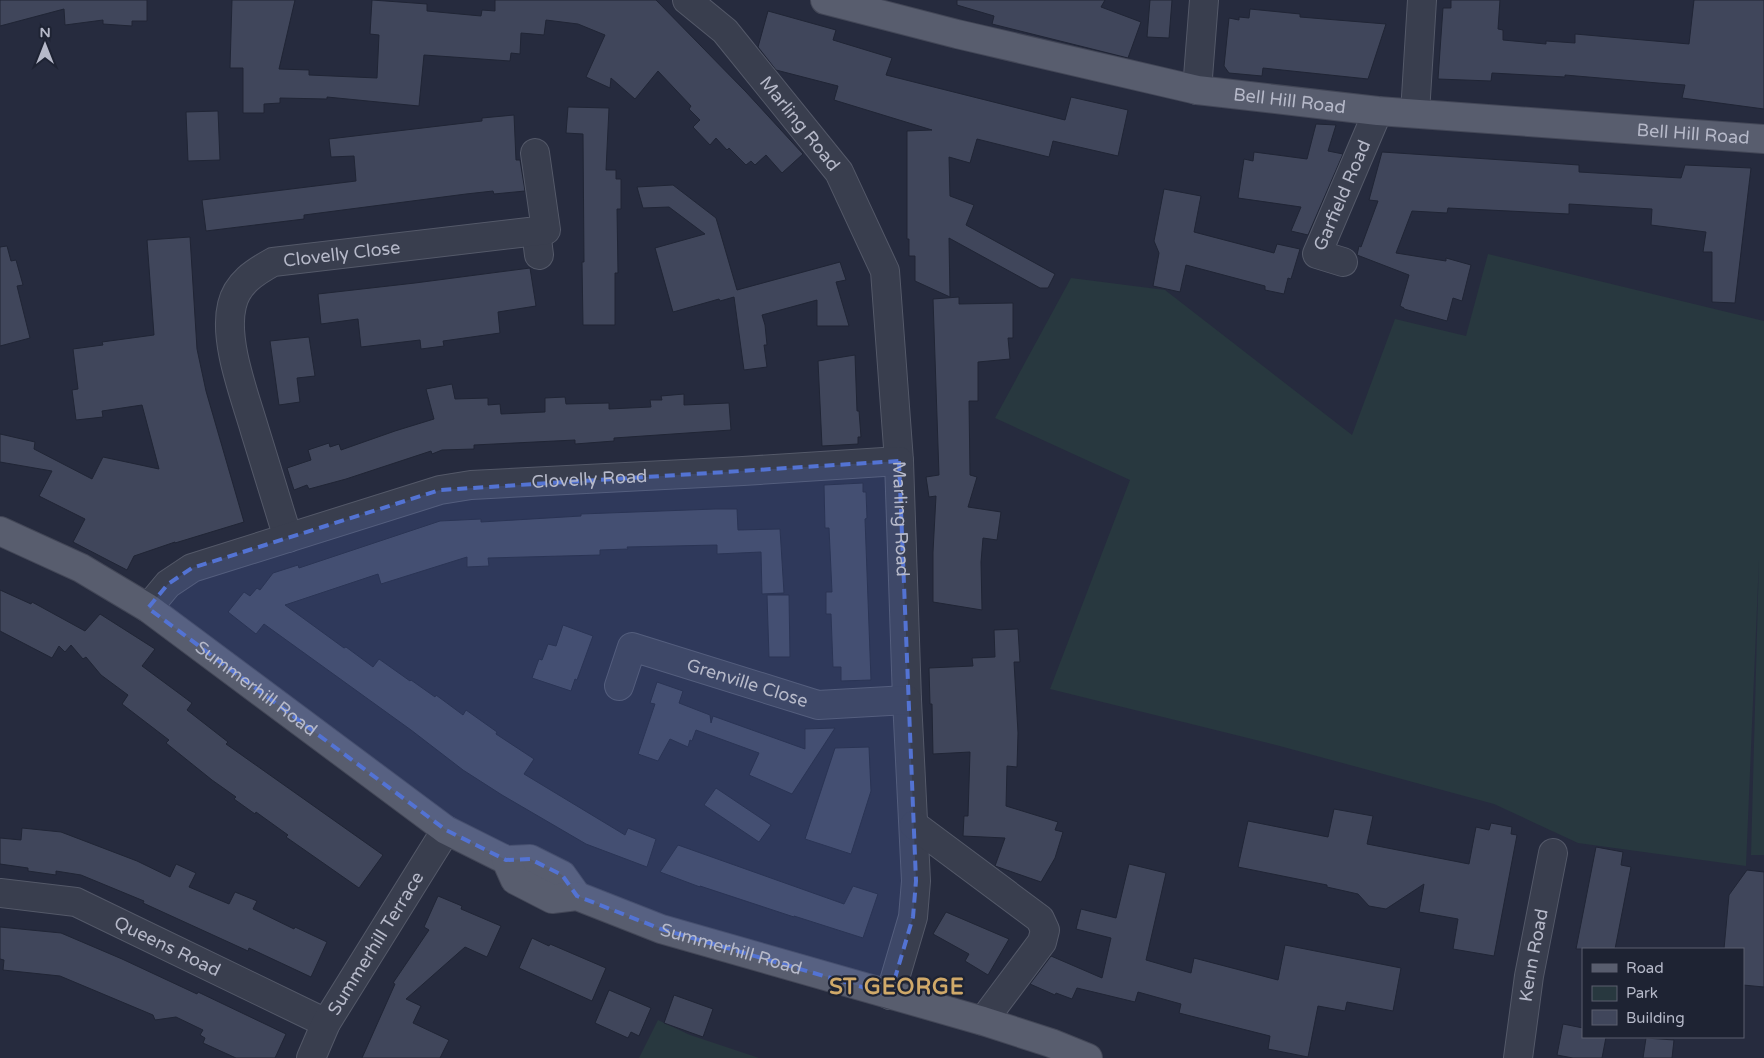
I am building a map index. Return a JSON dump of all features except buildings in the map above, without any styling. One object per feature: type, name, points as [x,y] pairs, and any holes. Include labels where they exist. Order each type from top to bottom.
[{"type":"main road","name":"Bell Hill Road","points":[[825,0],[1197,90],[1378,111],[1764,139]]},
{"type":"main road","name":"Summerhill Road","points":[[0,531],[81,568],[148,608],[446,830],[506,860],[515,880],[552,899],[577,896],[661,928],[983,1021],[1051,1043],[1088,1058]]},
{"type":"street","name":"Marling Road","points":[[687,0],[725,31],[839,172],[885,271],[899,461],[907,700],[914,825]]},
{"type":"street","points":[[1197,90],[1204,0]]},
{"type":"street","points":[[1415,113],[1422,0]]},
{"type":"street","name":"Garfield Road","points":[[1343,262],[1317,254],[1378,111]]},
{"type":"street","name":"Clovelly Close","points":[[288,538],[236,367],[229,321],[232,303],[239,288],[254,272],[273,262],[537,243],[546,230],[535,153]]},
{"type":"street","name":"Clovelly Road","points":[[148,608],[168,584],[192,568],[440,490],[471,485],[899,461]]},
{"type":"street","name":"Grenville Close","points":[[619,686],[632,647],[818,705],[907,700]]},
{"type":"street","points":[[890,995],[913,917],[916,881],[914,825]]},
{"type":"street","points":[[914,825],[1040,920],[1045,930],[1042,942],[983,1021]]},
{"type":"street","name":"Summerhill Terrace","points":[[312,1058],[326,1023],[446,830]]},
{"type":"street","name":"Kenn Road","points":[[1518,1058],[1529,976],[1553,852]]},
{"type":"street","name":"Queens Road","points":[[0,893],[76,902],[326,1023]]},
{"type":"highlighted area","points":[[899,461],[916,881],[913,917],[890,995],[661,929],[577,896],[562,875],[530,859],[506,860],[446,830],[148,608],[168,584],[192,568],[440,490]]},
{"type":"green space","points":[[1488,254],[1764,321],[1764,855],[1751,855],[1759,559],[1746,866],[1578,843],[1494,804],[1276,745],[1050,689],[1130,480],[995,418],[1071,278],[1165,290],[1352,435],[1395,319],[1466,336]]},
{"type":"green space","points":[[658,1020],[690,1035],[759,1058],[639,1058]]},
{"type":"district","name":"ST GEORGE","points":[[897,987]]}]
